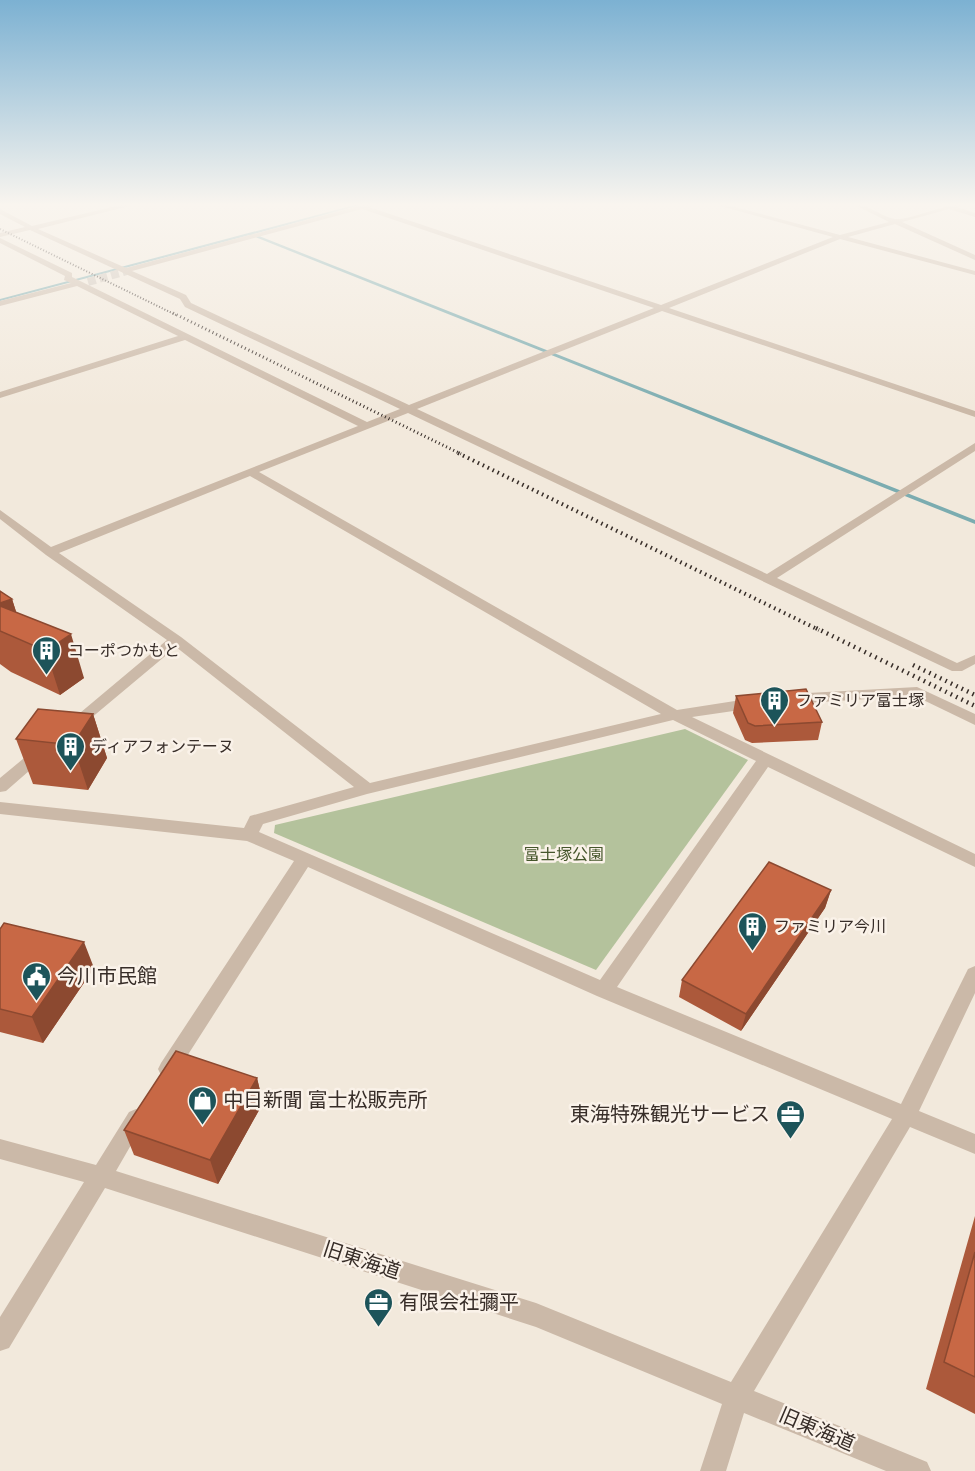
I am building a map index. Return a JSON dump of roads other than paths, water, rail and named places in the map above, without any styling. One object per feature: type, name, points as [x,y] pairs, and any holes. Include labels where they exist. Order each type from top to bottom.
[{"type":"street","points":[[63,272],[69,275],[67,278]]},
{"type":"street","points":[[129,272],[183,297],[188,305],[957,668],[975,658]]},
{"type":"street","points":[[553,272],[975,414]]},
{"type":"street","points":[[50,552],[754,272]]},
{"type":"street","points":[[0,296],[67,278],[365,425]]},
{"type":"street","points":[[0,304],[88,282]]},
{"type":"street","points":[[0,395],[187,336]]},
{"type":"street","points":[[769,578],[975,446]]},
{"type":"street","points":[[251,472],[675,715],[975,861]]},
{"type":"street","points":[[0,513],[50,552],[176,640],[367,789]]},
{"type":"street","points":[[0,787],[176,640]]},
{"type":"street","points":[[250,835],[256,820],[367,789],[675,715],[771,701],[917,691],[975,720]]},
{"type":"street","points":[[604,990],[765,759]]},
{"type":"street","points":[[0,808],[250,835],[604,990],[975,1144]]},
{"type":"street","points":[[157,1087],[304,859]]},
{"type":"street","points":[[713,1471],[736,1396],[906,1115],[975,974]]},
{"type":"street","points":[[0,1339],[144,1106]]},
{"type":"street","name":"旧東海道","points":[[0,1149],[99,1176],[536,1315],[918,1471]]},
{"type":"waterway","points":[[0,300],[107,272]]},
{"type":"waterway","points":[[346,272],[975,522]]},
{"type":"tunnel","points":[[88,282],[125,272]]},
{"type":"railway","points":[[87,272],[176,315]]},
{"type":"railway","points":[[173,313],[461,454]]},
{"type":"railway","points":[[458,453],[819,630]]},
{"type":"railway","points":[[816,628],[975,706]]},
{"type":"railway","points":[[913,665],[975,695]]},
{"type":"place","name":"コーポつかもと","points":[[47,676]]},
{"type":"place","name":"ファミリア富士塚","points":[[775,726]]},
{"type":"place","name":"ディアフォンテーヌ","points":[[70,772]]},
{"type":"place","name":"ファミリア今川","points":[[753,952]]},
{"type":"place","name":"今川市民館","points":[[36,1002]]},
{"type":"place","name":"中日新聞 富士松販売所","points":[[202,1126]]},
{"type":"place","name":"東海特殊観光サービス","points":[[791,1140]]},
{"type":"place","name":"有限会社彌平","points":[[378,1328]]},
{"type":"park label","name":"富士塚公園","points":[[564,854]]}]
